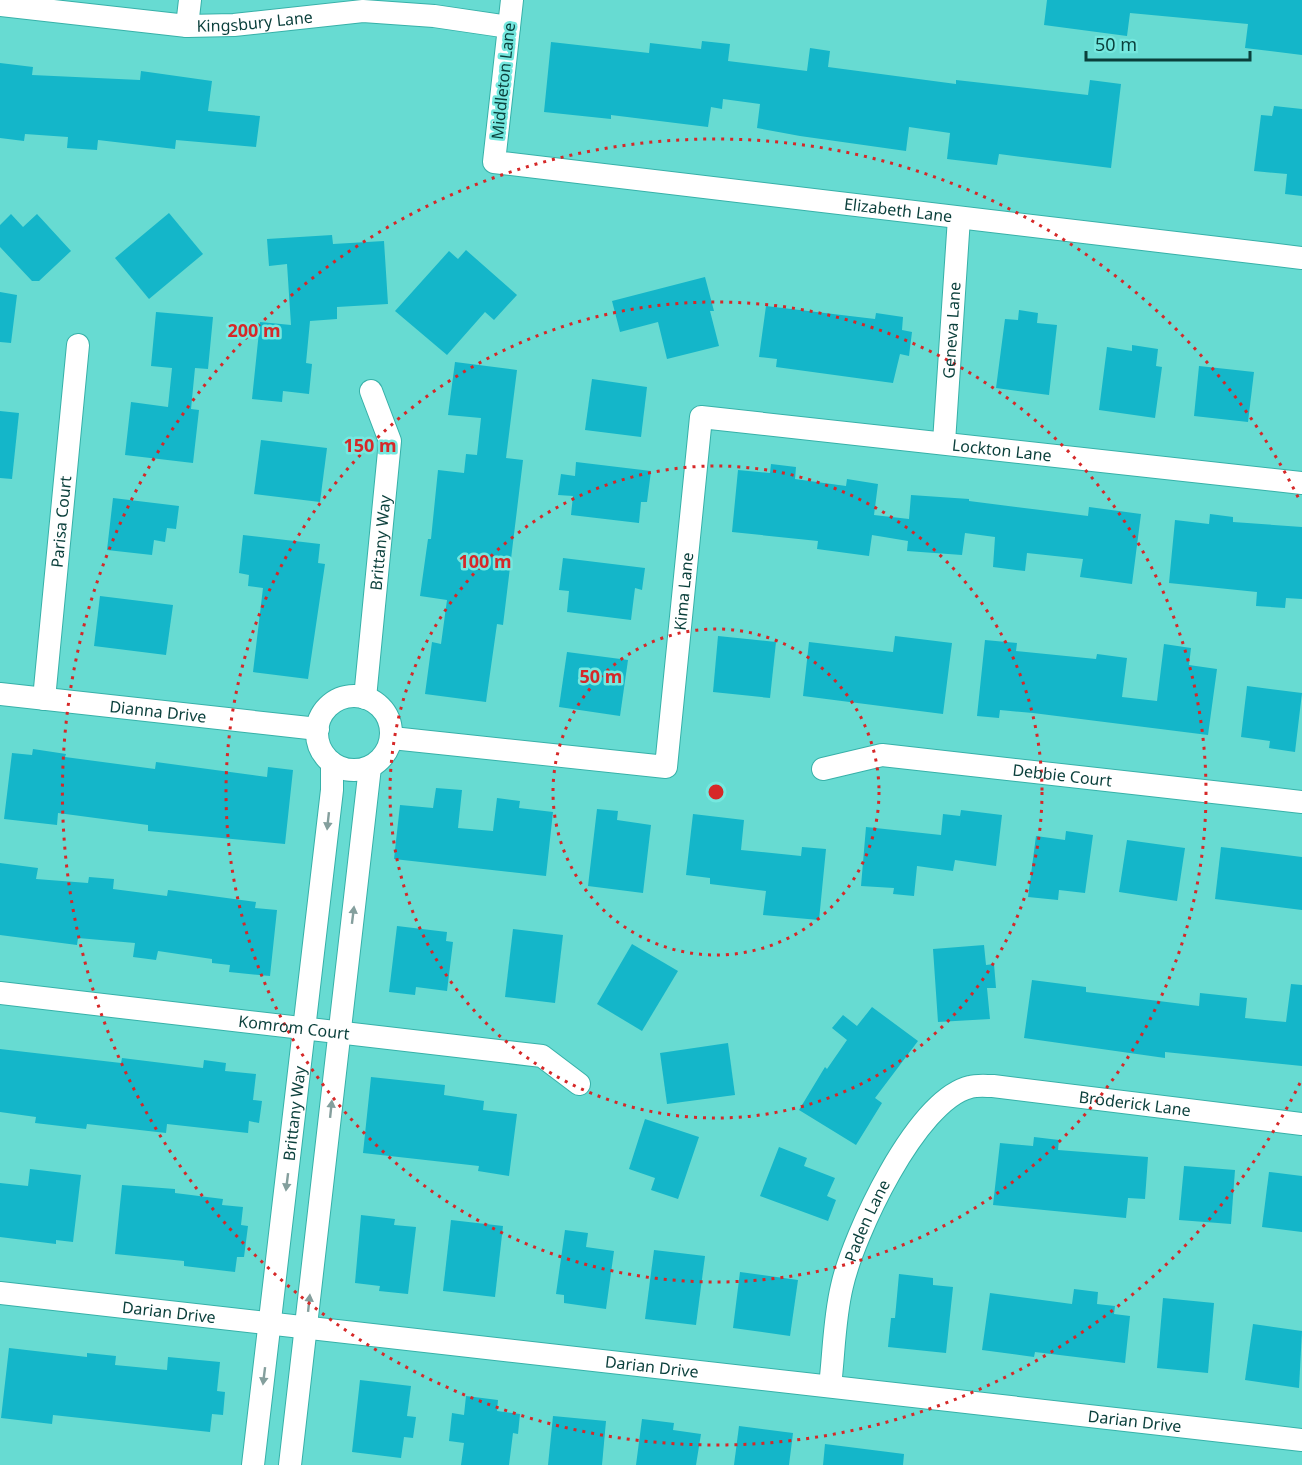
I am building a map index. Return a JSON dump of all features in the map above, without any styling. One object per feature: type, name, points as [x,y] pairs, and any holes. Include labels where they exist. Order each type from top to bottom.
[{"type":"street","points":[[188,26],[190,0]]},
{"type":"street","name":"Middleton Lane","points":[[494,162],[512,0]]},
{"type":"street","name":"Kingsbury Lane","points":[[0,5],[188,26],[234,25],[363,11],[434,16],[509,27]]},
{"type":"street","name":"Elizabeth Lane","points":[[494,162],[1302,258]]},
{"type":"street","name":"Geneva Lane","points":[[944,442],[959,218]]},
{"type":"street","name":"Parisa Court","points":[[44,699],[78,345]]},
{"type":"street","name":"Brittany Way","points":[[366,698],[390,441],[371,392]]},
{"type":"street","name":"Lockton Lane","points":[[701,417],[1302,483]]},
{"type":"street","name":"Kima Lane","points":[[392,738],[666,767],[701,417]]},
{"type":"street","name":"Dianna Drive","points":[[0,694],[318,729]]},
{"type":"street","points":[[346,698],[366,698],[386,713],[392,738],[380,761],[370,767],[356,770],[343,769],[332,763],[323,753],[318,741],[321,716],[329,706],[346,698]]},
{"type":"street","name":"Debbie Court","points":[[824,770],[882,755],[1302,802]]},
{"type":"street","name":"Brittany Way","points":[[253,1465],[332,790],[332,763]]},
{"type":"street","points":[[290,1465],[370,767]]},
{"type":"street","name":"Komrom Court","points":[[0,993],[542,1056],[579,1084]]},
{"type":"street","name":"Broderick Lane","points":[[969,1087],[993,1086],[1302,1124]]},
{"type":"street","name":"Paden Lane","points":[[830,1386],[842,1286],[868,1216],[904,1150],[944,1102],[969,1087]]},
{"type":"street","name":"Darian Drive","points":[[0,1293],[1302,1440]]},
{"type":"building","points":[[1047,0],[1302,0],[1302,55],[1245,48],[1248,24],[1130,13],[1127,36],[1044,25]]},
{"type":"building","points":[[702,41],[730,44],[728,61],[807,71],[810,48],[830,51],[828,67],[956,84],[956,80],[1088,95],[1090,80],[1121,84],[1111,168],[999,154],[997,165],[947,159],[950,133],[909,127],[906,151],[800,136],[757,128],[760,104],[723,99],[722,109],[711,107],[708,127],[611,115],[611,119],[544,112],[551,42],[649,53],[650,43],[701,49]]},
{"type":"building","points":[[0,63],[33,67],[32,75],[140,80],[141,71],[212,81],[208,111],[260,116],[256,147],[176,140],[175,149],[98,140],[97,150],[67,148],[68,137],[25,134],[24,141],[0,138]]},
{"type":"building","points":[[1274,106],[1302,109],[1302,196],[1285,194],[1287,174],[1254,171],[1261,115],[1272,116]]},
{"type":"building","points":[[169,213],[203,254],[149,299],[115,258]]},
{"type":"building","points":[[11,214],[23,227],[37,214],[71,251],[39,281],[32,281],[0,247],[0,225]]},
{"type":"building","points":[[332,235],[333,244],[384,241],[388,304],[337,307],[337,319],[310,321],[306,363],[312,364],[309,394],[283,391],[282,402],[252,399],[260,322],[291,325],[287,264],[269,266],[267,239]]},
{"type":"building","points":[[466,250],[517,295],[494,320],[485,312],[447,355],[395,311],[449,251],[458,259]]},
{"type":"building","points":[[705,277],[714,311],[710,311],[719,346],[667,359],[658,322],[620,332],[612,301]]},
{"type":"building","points":[[0,292],[17,295],[11,343],[0,342]]},
{"type":"building","points":[[766,306],[875,319],[876,313],[903,317],[902,330],[912,332],[909,356],[900,354],[893,383],[776,367],[777,359],[759,357]]},
{"type":"building","points":[[1019,310],[1038,313],[1037,323],[1057,325],[1049,395],[996,388],[1005,319],[1018,320]]},
{"type":"building","points":[[156,312],[213,317],[208,369],[195,368],[191,409],[199,410],[193,463],[125,455],[131,402],[168,407],[172,368],[151,366]]},
{"type":"building","points":[[1132,345],[1158,349],[1156,366],[1162,367],[1155,418],[1099,410],[1107,347],[1132,351]]},
{"type":"building","points":[[455,362],[517,370],[506,458],[523,460],[503,625],[497,624],[486,702],[425,694],[432,642],[441,644],[447,600],[420,596],[428,539],[431,539],[438,470],[464,473],[466,454],[477,455],[481,418],[448,415]]},
{"type":"building","points":[[1199,366],[1254,372],[1248,422],[1194,416]]},
{"type":"building","points":[[592,379],[647,387],[641,437],[585,430]]},
{"type":"building","points":[[0,411],[19,413],[12,479],[0,478]]},
{"type":"building","points":[[261,440],[327,448],[320,502],[254,494]]},
{"type":"building","points":[[576,462],[651,471],[647,502],[641,502],[639,523],[571,515],[573,496],[558,495],[561,474],[575,476]]},
{"type":"building","points":[[771,464],[796,467],[795,479],[846,486],[847,479],[878,484],[874,515],[909,519],[911,495],[969,499],[969,501],[1088,516],[1089,507],[1141,514],[1132,584],[1080,577],[1083,559],[1027,553],[1025,571],[993,567],[995,537],[965,533],[962,555],[907,551],[908,541],[872,535],[869,556],[817,549],[818,541],[732,532],[738,470],[770,473]]},
{"type":"building","points":[[113,498],[179,506],[176,529],[167,528],[165,542],[154,540],[152,555],[107,550]]},
{"type":"building","points":[[1210,514],[1233,517],[1233,522],[1302,527],[1302,599],[1286,598],[1285,608],[1256,606],[1257,592],[1169,583],[1175,520],[1209,524]]},
{"type":"building","points":[[243,535],[320,544],[318,563],[325,564],[308,679],[253,672],[263,588],[248,586],[249,575],[239,573]]},
{"type":"building","points":[[563,558],[645,568],[642,590],[635,588],[631,620],[567,612],[569,591],[559,590]]},
{"type":"building","points":[[100,596],[173,605],[166,655],[94,646]]},
{"type":"building","points":[[718,636],[776,642],[770,698],[713,692]]},
{"type":"building","points":[[895,636],[952,643],[943,714],[803,696],[809,642],[893,652]]},
{"type":"building","points":[[985,640],[1017,643],[1016,651],[1096,659],[1097,654],[1127,658],[1122,697],[1157,701],[1164,644],[1191,648],[1189,665],[1217,669],[1208,735],[1000,710],[999,718],[977,716]]},
{"type":"building","points":[[567,652],[628,660],[620,716],[559,707]]},
{"type":"building","points":[[1247,686],[1302,693],[1295,752],[1269,748],[1270,741],[1241,737]]},
{"type":"building","points":[[33,749],[66,754],[65,757],[155,769],[156,762],[267,777],[268,767],[293,770],[285,844],[148,831],[148,825],[58,813],[57,825],[4,819],[12,753],[32,755]]},
{"type":"building","points":[[436,788],[462,790],[458,828],[493,831],[497,798],[520,801],[519,808],[553,812],[546,876],[394,859],[400,805],[433,808]]},
{"type":"building","points":[[597,809],[618,811],[617,820],[651,825],[643,893],[588,886]]},
{"type":"building","points":[[961,810],[1002,815],[996,866],[955,860],[953,871],[917,866],[914,896],[893,894],[894,888],[861,886],[866,827],[941,835],[943,814],[960,816]]},
{"type":"building","points":[[693,814],[744,820],[741,850],[801,856],[802,847],[826,849],[819,920],[763,915],[766,891],[710,884],[710,878],[686,875]]},
{"type":"building","points":[[1066,831],[1093,835],[1085,893],[1059,890],[1058,900],[1028,897],[1036,836],[1065,840]]},
{"type":"building","points":[[1127,840],[1185,848],[1177,901],[1119,892]]},
{"type":"building","points":[[1221,847],[1302,857],[1302,910],[1215,899]]},
{"type":"building","points":[[0,863],[38,868],[36,879],[88,883],[89,877],[114,879],[113,889],[167,896],[168,890],[256,902],[255,908],[277,910],[270,976],[229,972],[230,965],[212,963],[212,959],[158,951],[156,960],[133,957],[135,943],[78,938],[77,945],[0,935]]},
{"type":"building","points":[[397,926],[447,932],[446,941],[453,942],[447,991],[416,987],[415,995],[389,992]]},
{"type":"building","points":[[513,929],[563,935],[555,1003],[505,997]]},
{"type":"building","points":[[632,944],[678,971],[642,1031],[597,1004]]},
{"type":"building","points":[[984,945],[986,965],[994,964],[996,988],[987,988],[990,1019],[938,1022],[933,949]]},
{"type":"building","points":[[1032,980],[1086,987],[1086,992],[1199,1006],[1200,993],[1247,998],[1245,1018],[1286,1022],[1291,984],[1302,985],[1302,1066],[1165,1052],[1165,1058],[1024,1038]]},
{"type":"building","points":[[872,1007],[918,1041],[875,1098],[882,1103],[856,1145],[799,1110],[825,1067],[827,1069],[847,1040],[832,1028],[843,1015],[857,1026]]},
{"type":"building","points":[[728,1043],[735,1095],[667,1104],[660,1053]]},
{"type":"building","points":[[0,1049],[121,1063],[122,1058],[203,1068],[204,1060],[226,1063],[225,1071],[256,1074],[253,1100],[262,1101],[259,1123],[249,1121],[248,1133],[167,1124],[166,1133],[87,1124],[86,1129],[35,1123],[36,1117],[0,1112]]},
{"type":"building","points":[[371,1077],[445,1085],[444,1095],[484,1101],[483,1110],[517,1114],[509,1176],[478,1171],[479,1166],[363,1153]]},
{"type":"building","points":[[645,1119],[699,1137],[678,1199],[651,1190],[655,1178],[629,1169]]},
{"type":"building","points":[[1034,1137],[1059,1140],[1058,1150],[1148,1157],[1145,1199],[1128,1198],[1126,1218],[993,1205],[1000,1143],[1033,1146]]},
{"type":"building","points":[[779,1147],[807,1158],[804,1166],[835,1178],[827,1196],[836,1200],[828,1221],[760,1196]]},
{"type":"building","points":[[1184,1166],[1235,1170],[1231,1224],[1179,1220]]},
{"type":"building","points":[[30,1169],[81,1175],[73,1242],[56,1240],[56,1244],[0,1237],[0,1183],[28,1186]]},
{"type":"building","points":[[1269,1172],[1302,1176],[1302,1232],[1262,1227]]},
{"type":"building","points":[[122,1185],[175,1189],[175,1193],[223,1199],[222,1205],[243,1207],[241,1225],[248,1226],[244,1257],[237,1257],[235,1272],[184,1266],[184,1261],[115,1254]]},
{"type":"building","points":[[361,1215],[395,1219],[394,1225],[416,1227],[408,1294],[379,1291],[380,1286],[355,1283]]},
{"type":"building","points":[[451,1220],[503,1226],[495,1297],[443,1291]]},
{"type":"building","points":[[565,1230],[588,1233],[586,1247],[614,1251],[606,1309],[564,1303],[564,1295],[556,1294]]},
{"type":"building","points":[[654,1250],[705,1256],[696,1325],[645,1319]]},
{"type":"building","points":[[740,1272],[798,1280],[790,1336],[733,1328]]},
{"type":"building","points":[[899,1274],[933,1278],[933,1285],[953,1287],[946,1353],[888,1347],[891,1318],[895,1318]]},
{"type":"building","points":[[1074,1289],[1098,1292],[1097,1304],[1115,1306],[1114,1314],[1130,1316],[1125,1363],[1035,1352],[1034,1357],[982,1350],[990,1293],[1072,1304]]},
{"type":"building","points":[[1163,1298],[1214,1303],[1208,1373],[1157,1368]]},
{"type":"building","points":[[1253,1324],[1302,1331],[1299,1388],[1245,1380]]},
{"type":"building","points":[[9,1348],[87,1357],[87,1353],[116,1356],[115,1365],[167,1370],[168,1357],[220,1362],[217,1391],[225,1392],[223,1415],[212,1414],[210,1432],[53,1415],[52,1424],[1,1418]]},
{"type":"building","points":[[360,1380],[411,1386],[407,1416],[416,1417],[413,1438],[404,1437],[401,1458],[352,1452]]},
{"type":"building","points":[[466,1396],[498,1400],[497,1411],[520,1414],[518,1434],[513,1433],[509,1465],[461,1465],[464,1443],[449,1441],[452,1413],[464,1415]]},
{"type":"building","points":[[553,1416],[606,1421],[602,1465],[548,1465]]},
{"type":"building","points":[[642,1419],[674,1423],[673,1430],[701,1434],[696,1465],[636,1465]]},
{"type":"building","points":[[739,1426],[793,1433],[789,1465],[734,1465]]},
{"type":"building","points":[[825,1444],[904,1454],[903,1465],[823,1465]]}]
